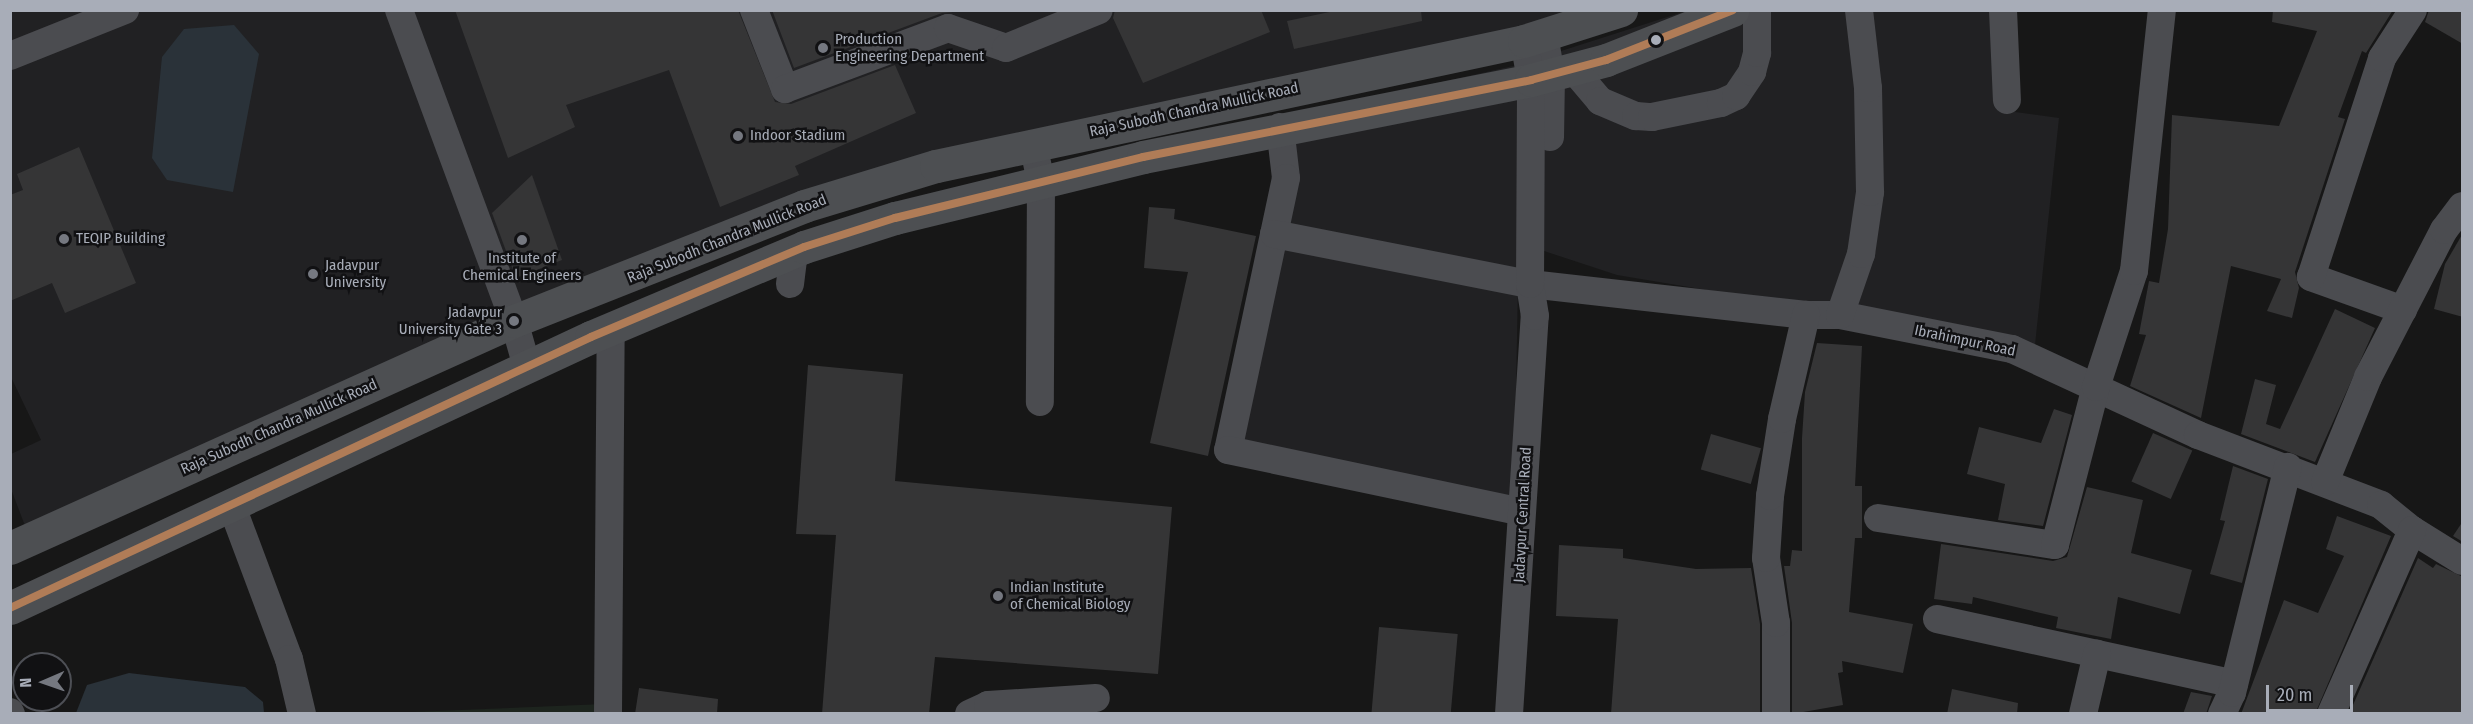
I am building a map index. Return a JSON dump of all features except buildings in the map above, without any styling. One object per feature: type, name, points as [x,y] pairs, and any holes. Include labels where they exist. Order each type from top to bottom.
[{"type":"main road","name":"Raja Subodh Chandra Mullick Road","points":[[10,548],[514,321],[804,206],[936,166],[1534,38],[1621,10]]},
{"type":"main road","points":[[10,608],[611,328],[794,251],[895,218],[1041,181],[1280,127],[1551,74],[1682,33],[1733,10]]},
{"type":"street","points":[[10,56],[124,10]]},
{"type":"street","points":[[399,10],[514,321],[527,367]]},
{"type":"street","points":[[754,10],[785,89],[948,27],[1006,48],[1099,10]]},
{"type":"street","points":[[1551,74],[1600,101],[1636,116],[1652,117],[1721,103],[1736,96],[1752,72],[1758,53],[1757,10]]},
{"type":"street","points":[[1840,315],[1861,254],[1870,192],[1868,88],[1859,10]]},
{"type":"street","points":[[2003,10],[2007,100]]},
{"type":"street","points":[[1878,518],[2055,545],[2096,387],[2134,271],[2162,10]]},
{"type":"street","points":[[2403,310],[2311,277],[2382,58],[2413,10]]},
{"type":"street","name":"Jadavpur Central Road","points":[[1509,714],[1534,316],[1539,285],[1551,74],[1534,38]]},
{"type":"street","points":[[1280,127],[1286,178],[1228,450],[1521,512]]},
{"type":"street","points":[[1033,144],[1041,181],[1040,402]]},
{"type":"street","points":[[2325,482],[2367,377],[2444,230],[2463,206]]},
{"type":"street","name":"Ibrahimpur Road","points":[[1274,234],[1539,285],[1806,315],[1840,315],[2012,349],[2198,435],[2288,467],[2381,505],[2412,531],[2463,561]]},
{"type":"street","points":[[790,284],[794,251]]},
{"type":"street","points":[[1776,714],[1776,623],[1766,558],[1770,496],[1782,419],[1806,315]]},
{"type":"street","points":[[608,714],[611,328]]},
{"type":"street","points":[[2222,714],[2234,684],[2288,467]]},
{"type":"street","points":[[231,504],[289,659],[302,713]]},
{"type":"street","points":[[2331,714],[2412,531]]},
{"type":"street","points":[[1937,619],[2234,684]]},
{"type":"street","points":[[2083,714],[2097,654]]},
{"type":"street","points":[[969,714],[988,705],[1096,698]]},
{"type":"shaded area","name":"Jadavpur University","points":[[11,11],[1622,11],[1169,121],[952,180],[805,190],[30,539],[11,489],[11,454],[41,440],[11,377]]},
{"type":"shaded area","points":[[1686,11],[1994,11],[2000,110],[2059,118],[2035,345],[1617,275],[1541,250],[1536,59]]},
{"type":"shaded area","points":[[234,25],[259,54],[233,192],[167,180],[152,158],[162,57],[184,29]]},
{"type":"shaded area","points":[[1522,64],[1514,502],[1237,446],[1290,116]]},
{"type":"shaded area","points":[[129,673],[245,687],[263,702],[264,713],[76,713],[87,685]]},
{"type":"shaded area","points":[[604,704],[604,714],[387,713]]},
{"type":"transit line","points":[[10,608],[591,337],[804,247],[895,218],[1143,157],[1531,80],[1606,60],[1733,10]]},
{"type":"place","name":"Production Engineering Department","points":[[823,48]]},
{"type":"place","name":"Indoor Stadium","points":[[738,136]]},
{"type":"place","name":"TEQIP Building","points":[[64,239]]},
{"type":"place","name":"Institute of Chemical Engineers","points":[[522,240]]},
{"type":"place","name":"Jadavpur University","points":[[313,274]]},
{"type":"place","name":"Jadavpur University Gate 3","points":[[514,321]]},
{"type":"place","name":"Indian Institute of Chemical Biology","points":[[998,596]]}]
